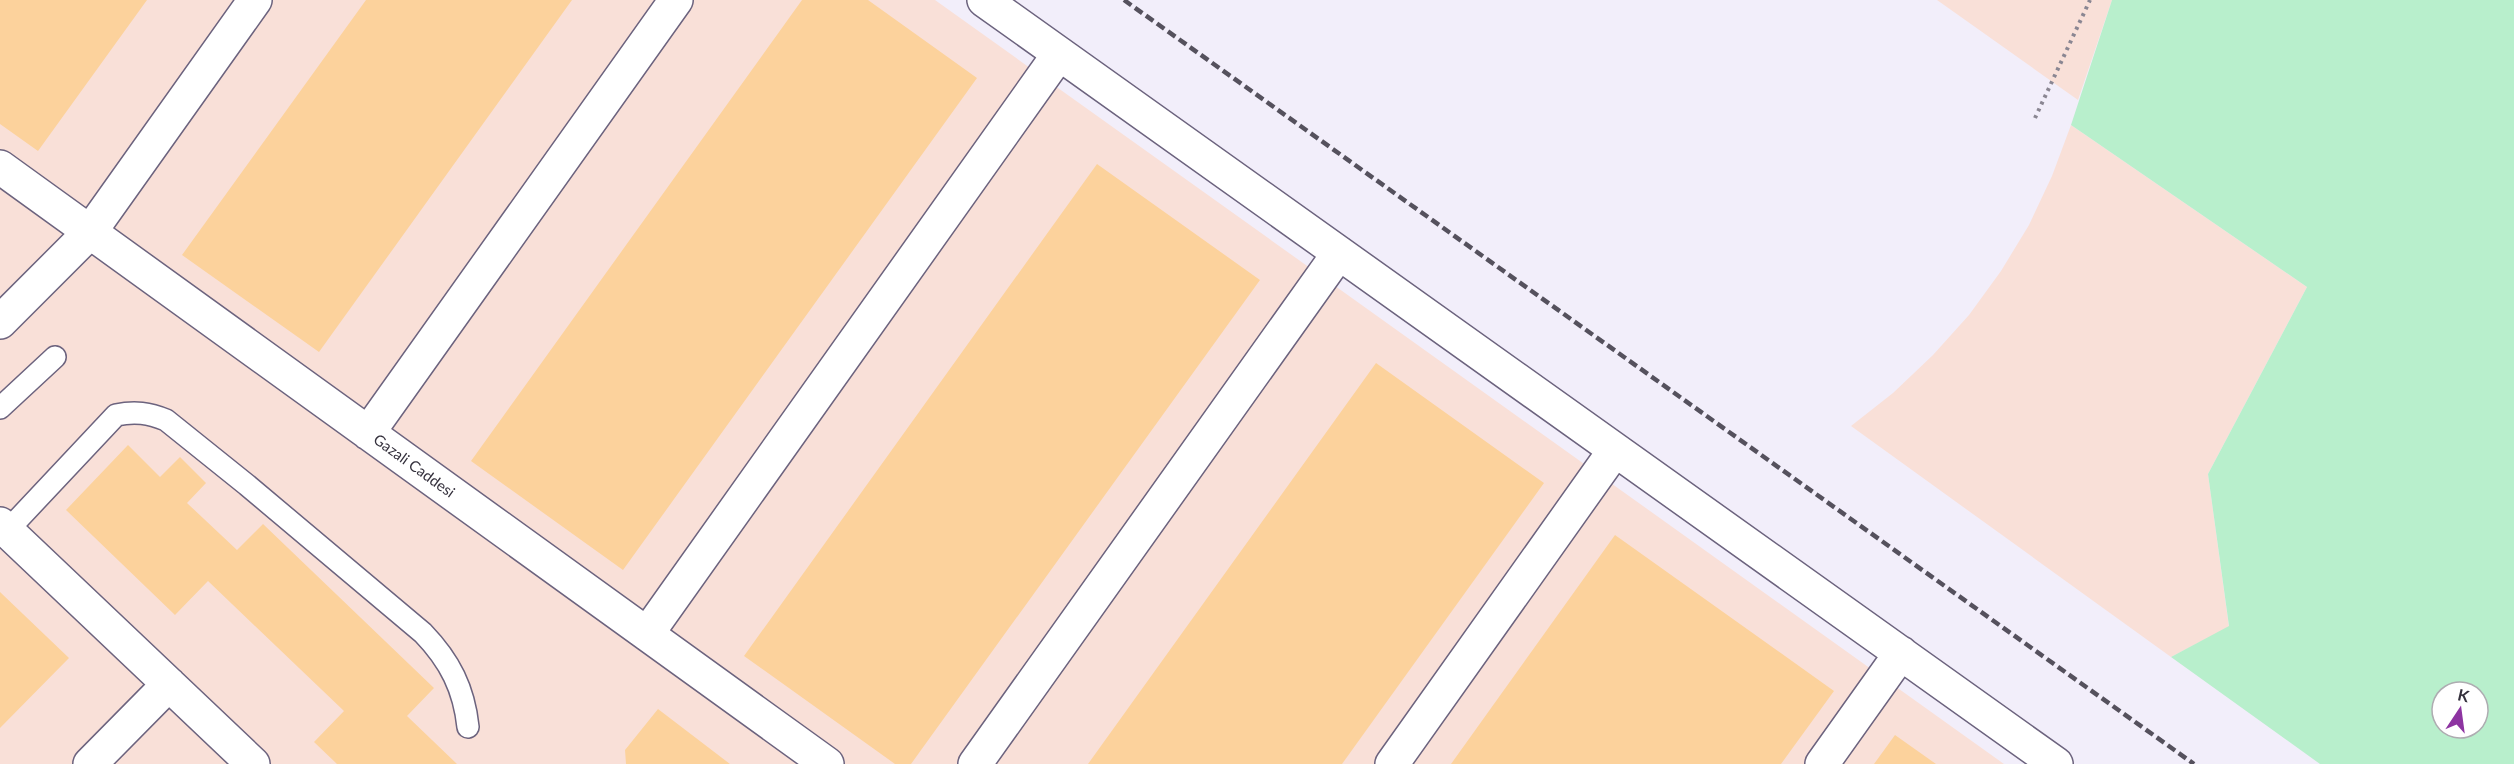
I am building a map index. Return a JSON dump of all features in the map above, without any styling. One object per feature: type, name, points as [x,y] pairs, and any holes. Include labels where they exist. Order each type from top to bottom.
[{"type":"street","points":[[0,322],[90,232],[255,0]]},
{"type":"street","points":[[368,433],[676,0]]},
{"type":"street","points":[[984,0],[2056,764]]},
{"type":"street","points":[[647,634],[1059,54]]},
{"type":"street","name":"Gazali Caddesi","points":[[0,167],[827,764]]},
{"type":"street","points":[[975,764],[1339,253]]},
{"type":"street","points":[[1392,764],[1615,450]]},
{"type":"street","points":[[4,528],[253,764]]},
{"type":"street","points":[[1822,764],[1901,653]]},
{"type":"street","points":[[90,764],[169,684]]},
{"type":"lane","points":[[0,408],[55,357]]},
{"type":"lane","points":[[4,528],[116,415],[135,412],[166,420],[247,484],[423,633],[441,652],[455,674],[466,709],[468,727]]},
{"type":"path","points":[[2035,118],[2090,0]]},
{"type":"shaded area","points":[[0,0],[935,0],[2004,764],[0,764]]},
{"type":"shaded area","points":[[1937,0],[2112,0],[2078,100]]},
{"type":"shaded area","points":[[2071,125],[2307,287],[2208,474],[2229,627],[2171,657],[1851,426],[1893,393],[1933,355],[1969,315],[2001,271],[2029,225],[2052,176]]},
{"type":"green space","points":[[2112,0],[2514,0],[2514,764],[2320,764],[2171,657],[2229,626],[2208,474],[2307,287],[2071,125]]},
{"type":"building","points":[[0,0],[147,0],[38,151],[0,124]]},
{"type":"building","points":[[366,0],[572,0],[319,352],[182,255]]},
{"type":"building","points":[[802,0],[868,0],[977,78],[623,570],[471,461]]},
{"type":"building","points":[[1097,164],[1260,280],[911,764],[895,764],[744,656]]},
{"type":"building","points":[[1376,363],[1544,483],[1342,764],[1088,764]]},
{"type":"building","points":[[128,445],[160,477],[180,457],[206,483],[187,503],[237,550],[263,524],[434,688],[407,716],[457,764],[337,764],[314,742],[344,711],[208,581],[175,615],[66,510]]},
{"type":"building","points":[[1615,535],[1834,691],[1781,764],[1451,764]]},
{"type":"building","points":[[0,592],[69,658],[0,728]]},
{"type":"building","points":[[658,709],[730,764],[626,764],[625,750]]},
{"type":"building","points":[[1895,735],[1936,764],[1874,764]]},
{"type":"railway","points":[[1124,0],[2194,764]]}]
